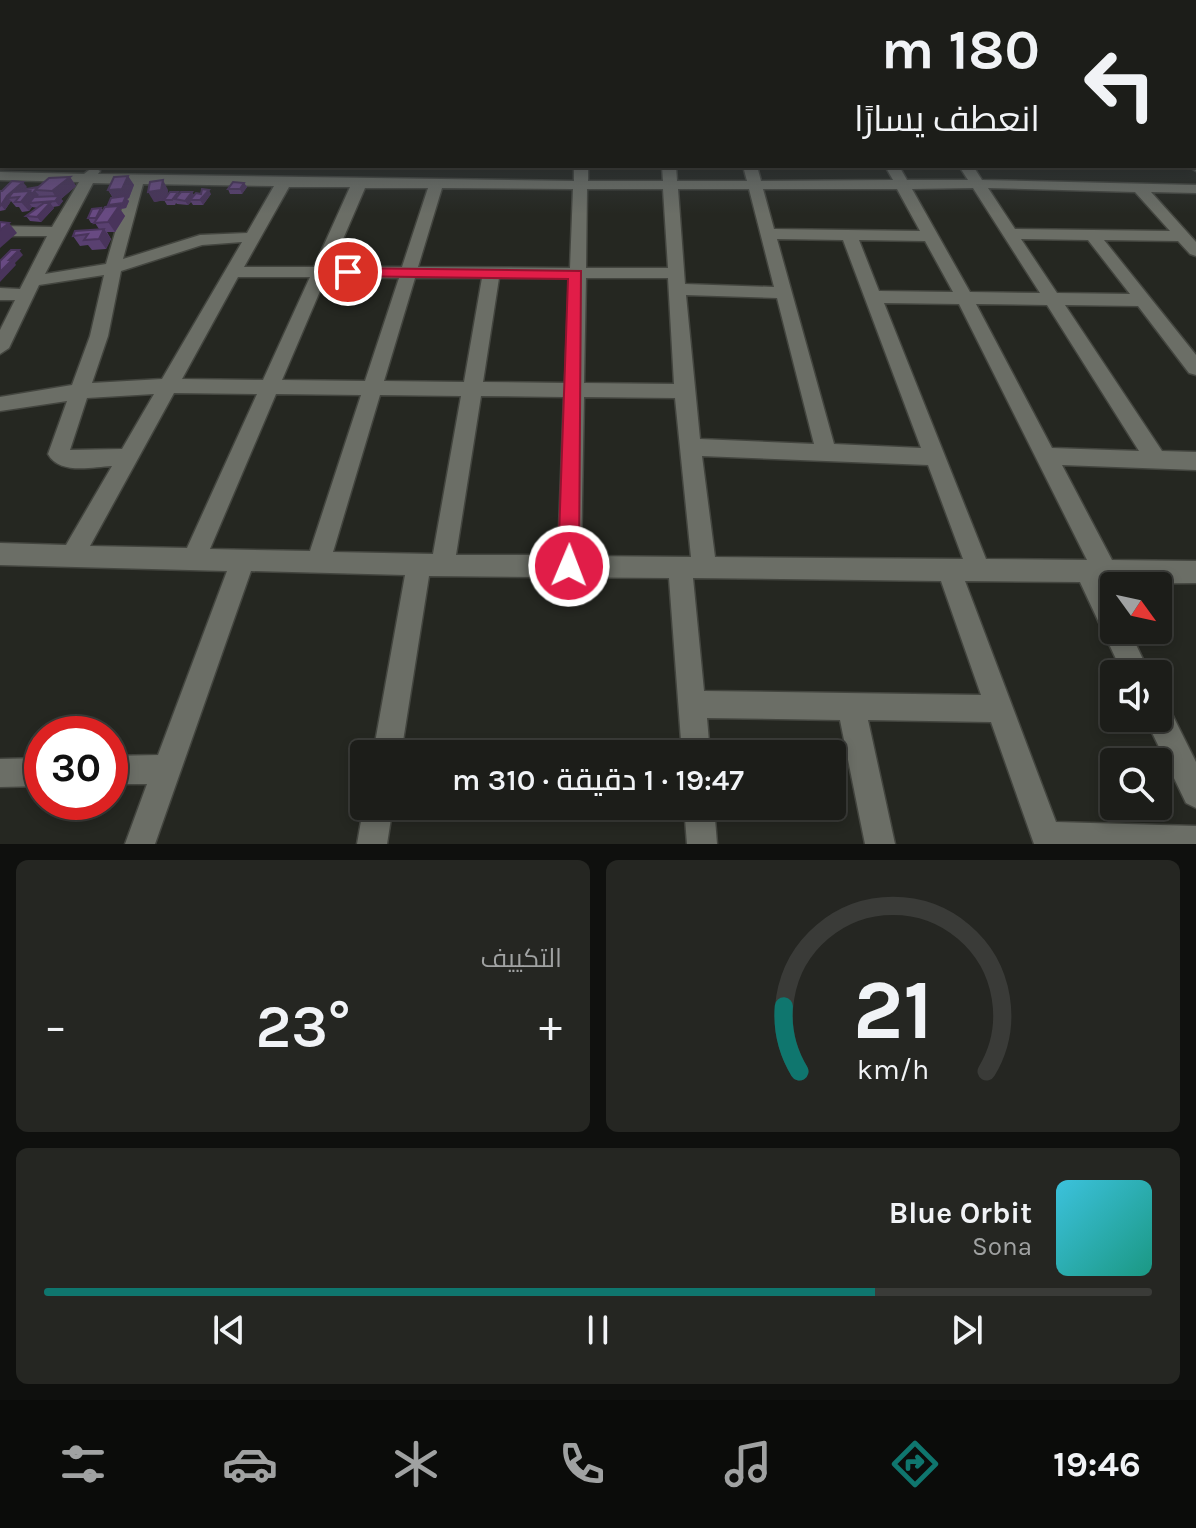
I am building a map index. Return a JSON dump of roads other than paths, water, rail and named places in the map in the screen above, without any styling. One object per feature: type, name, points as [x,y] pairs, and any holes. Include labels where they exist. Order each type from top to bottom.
[{"type":"street","points":[[164,182],[174,168]]},
{"type":"street","points":[[247,182],[256,168]]},
{"type":"street","points":[[336,182],[343,168]]},
{"type":"street","points":[[412,183],[417,168]]},
{"type":"street","points":[[488,183],[492,168]]},
{"type":"street","points":[[669,168],[675,281],[691,447],[695,740]]},
{"type":"street","points":[[751,168],[826,452]]},
{"type":"street","points":[[820,168],[826,186]]},
{"type":"street","points":[[893,168],[965,298],[1045,456],[1100,585]]},
{"type":"street","points":[[967,168],[1156,460]]},
{"type":"street","points":[[1010,168],[1023,185]]},
{"type":"street","points":[[0,348],[57,232],[92,172]]},
{"type":"street","points":[[0,176],[92,172],[137,182],[436,184],[581,175],[671,186],[979,184],[1196,189]]},
{"type":"street","points":[[569,566],[581,175]]},
{"type":"street","points":[[129,457],[65,459],[58,454],[99,336],[113,268],[137,182]]},
{"type":"street","points":[[72,556],[284,182]]},
{"type":"street","points":[[194,559],[360,182]]},
{"type":"street","points":[[319,561],[436,184]]},
{"type":"street","points":[[1139,188],[1196,251]]},
{"type":"street","points":[[0,231],[57,232]]},
{"type":"street","points":[[768,234],[930,236]]},
{"type":"street","points":[[1012,234],[1182,236]]},
{"type":"street","points":[[849,235],[979,571]]},
{"type":"street","points":[[0,294],[113,268],[200,240],[253,237]]},
{"type":"street","points":[[1094,237],[1195,366]]},
{"type":"street","points":[[233,272],[576,275],[675,281],[784,293]]},
{"type":"street","points":[[390,740],[472,390],[491,274]]},
{"type":"street","points":[[875,297],[1142,300]]},
{"type":"street","points":[[0,404],[81,391],[171,386],[684,391]]},
{"type":"street","points":[[691,447],[935,457]]},
{"type":"street","points":[[1045,456],[1196,461]]},
{"type":"street","points":[[0,554],[431,565],[1196,572]]},
{"type":"street","points":[[140,844],[242,562]]},
{"type":"street","points":[[949,571],[1048,840],[1196,841]]},
{"type":"street","points":[[693,704],[1000,709]]},
{"type":"street","points":[[851,706],[880,844]]},
{"type":"street","points":[[1166,732],[1196,793]]},
{"type":"street","points":[[128,770],[168,769]]},
{"type":"street","points":[[0,773],[24,772]]},
{"type":"street","points":[[372,844],[376,820]]},
{"type":"street","points":[[700,820],[702,844]]}]
